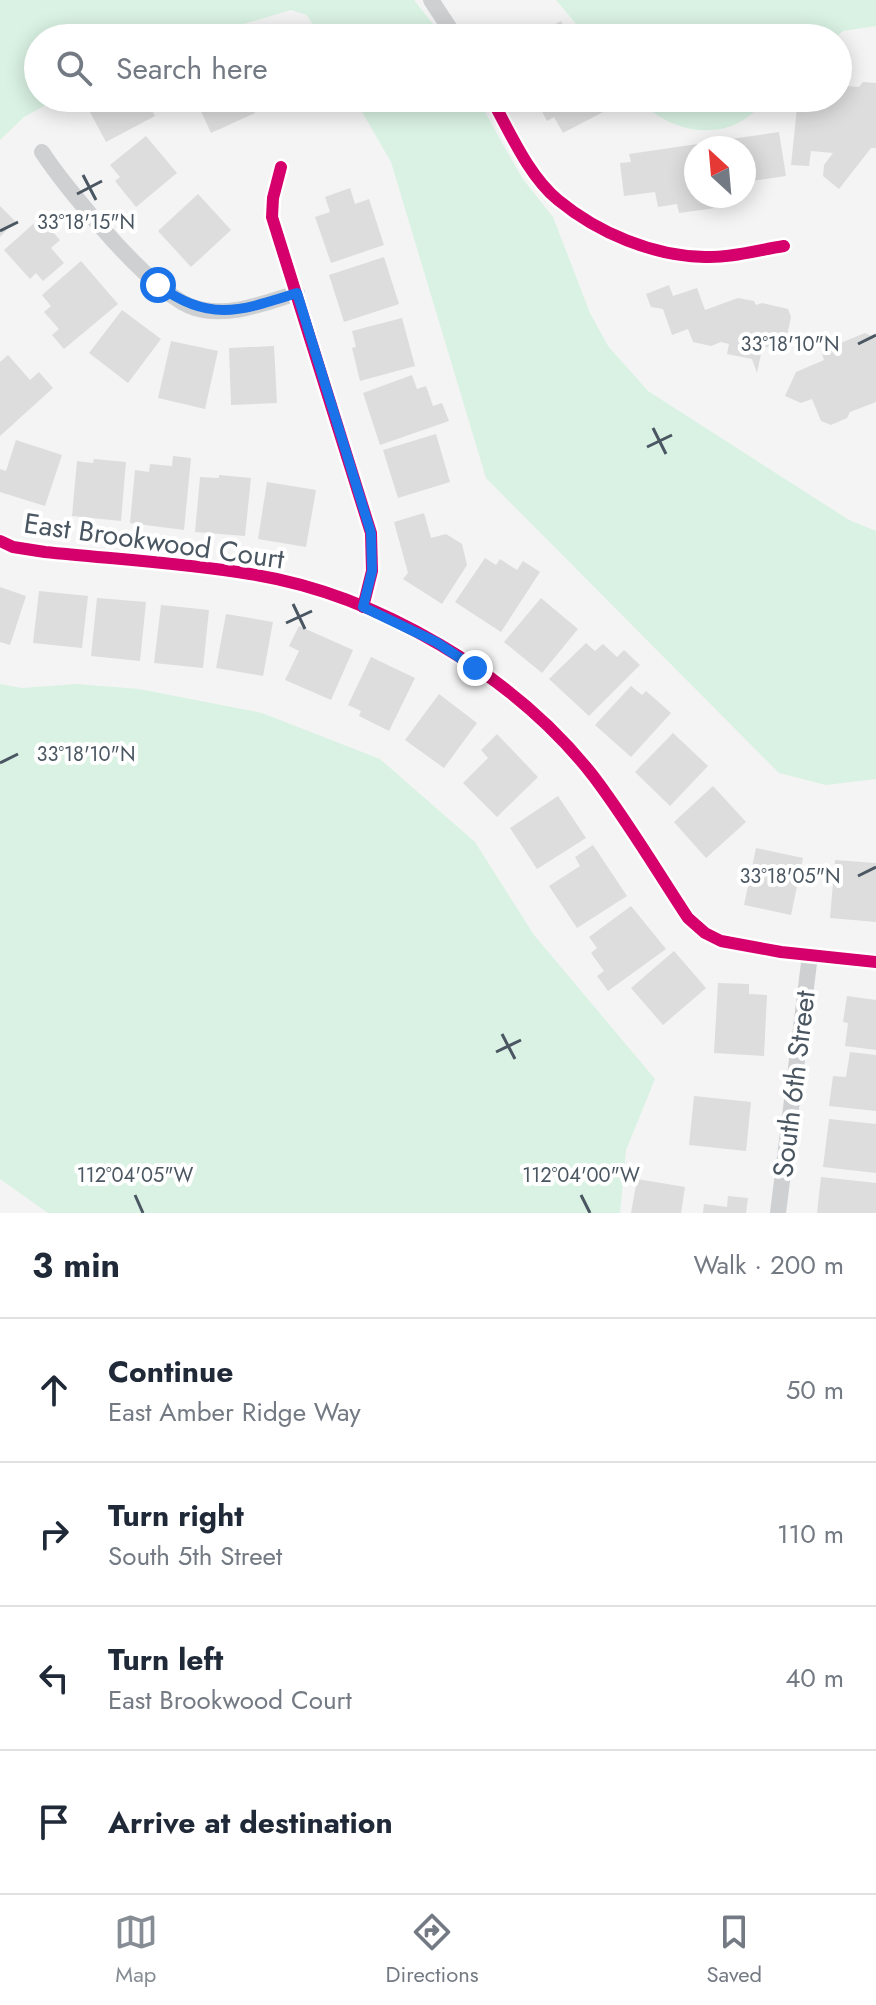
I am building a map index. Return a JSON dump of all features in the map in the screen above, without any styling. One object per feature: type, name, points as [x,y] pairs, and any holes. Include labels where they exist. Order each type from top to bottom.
[{"type":"street","points":[[431,0],[447,24]]},
{"type":"street","points":[[499,112],[533,170],[557,199],[603,230],[665,252],[705,257],[784,246]]},
{"type":"street","points":[[42,152],[77,201],[158,285],[177,299],[195,308],[239,310],[297,293]]},
{"type":"street","points":[[281,167],[272,217],[371,533],[372,571],[363,607]]},
{"type":"street","name":"East Brookwood Court","points":[[0,541],[13,547],[45,552],[251,574],[334,596],[436,642],[516,699],[557,736],[593,775],[688,918],[705,933],[721,941],[876,962]]},
{"type":"street","name":"South 6th Street","points":[[778,1213],[810,955]]},
{"type":"green space","points":[[0,0],[414,0],[433,24],[312,24],[307,15],[291,10],[244,24],[24,24],[24,112],[33,112],[0,140]]},
{"type":"green space","points":[[556,0],[876,0],[876,26],[852,30],[852,24],[576,24]]},
{"type":"green space","points":[[362,112],[485,112],[522,178],[553,217],[590,313],[608,346],[648,391],[849,520],[876,531],[876,779],[826,785],[779,773],[486,478],[391,162]]},
{"type":"green space","points":[[653,112],[753,112],[734,125],[716,130],[679,126]]},
{"type":"green space","points":[[0,684],[22,688],[77,684],[139,689],[262,713],[380,759],[475,842],[534,935],[655,1079],[626,1150],[620,1213],[48,1213],[0,1179]]},
{"type":"building","points":[[863,82],[876,83],[876,148],[871,148],[839,189],[823,176],[824,165],[833,153],[811,151],[809,166],[791,165],[797,112],[852,112],[852,86],[859,87]]},
{"type":"building","points":[[90,112],[153,112],[155,116],[106,142]]},
{"type":"building","points":[[201,112],[255,112],[255,113],[211,133]]},
{"type":"building","points":[[542,112],[603,112],[563,133],[554,117],[547,121]]},
{"type":"building","points":[[779,132],[786,176],[756,180],[756,136],[752,136]]},
{"type":"building","points":[[146,136],[177,173],[136,207],[115,181],[120,177],[110,165]]},
{"type":"building","points":[[684,146],[684,208],[715,208],[679,213],[677,204],[658,207],[655,192],[624,196],[620,163],[631,162],[629,154]]},
{"type":"building","points":[[350,188],[355,204],[369,199],[384,245],[331,263],[315,217],[330,212],[325,197]]},
{"type":"building","points":[[198,194],[231,230],[191,267],[158,231]]},
{"type":"building","points":[[0,206],[15,221],[0,237]]},
{"type":"building","points":[[40,218],[60,240],[51,248],[64,263],[43,281],[36,273],[30,279],[4,250]]},
{"type":"building","points":[[384,257],[399,304],[344,322],[329,275]]},
{"type":"building","points":[[81,261],[118,304],[64,349],[52,335],[59,329],[44,312],[51,306],[42,295]]},
{"type":"building","points":[[669,285],[673,296],[697,288],[705,310],[738,298],[754,301],[756,305],[762,303],[788,309],[791,317],[786,340],[762,349],[757,373],[752,359],[727,354],[729,344],[721,342],[711,346],[693,342],[688,329],[672,335],[663,309],[651,307],[646,294]]},
{"type":"building","points":[[122,310],[161,339],[128,383],[89,353]]},
{"type":"building","points":[[402,318],[415,366],[360,381],[352,348],[356,347],[352,331]]},
{"type":"building","points":[[865,333],[876,338],[876,402],[850,412],[847,418],[831,425],[821,421],[812,399],[801,403],[785,396],[796,372],[824,360],[821,351]]},
{"type":"building","points":[[171,341],[218,351],[205,409],[158,398]]},
{"type":"building","points":[[274,346],[277,403],[231,405],[229,348]]},
{"type":"building","points":[[8,355],[30,380],[39,372],[53,388],[0,436],[0,362]]},
{"type":"building","points":[[412,375],[417,389],[426,386],[433,406],[442,403],[449,421],[380,445],[363,393]]},
{"type":"building","points":[[436,434],[450,482],[398,498],[383,450]]},
{"type":"building","points":[[16,440],[62,455],[45,506],[0,492],[0,469],[6,471]]},
{"type":"building","points":[[173,456],[191,458],[184,530],[130,523],[135,470],[149,472],[150,464],[172,466]]},
{"type":"building","points":[[94,459],[126,462],[121,521],[72,516],[77,461],[93,463]]},
{"type":"building","points":[[219,475],[251,478],[245,536],[195,532],[200,477],[219,478]]},
{"type":"building","points":[[267,482],[316,490],[306,547],[258,539]]},
{"type":"building","points":[[424,513],[431,538],[446,534],[462,544],[467,565],[442,604],[403,579],[408,573],[394,522]]},
{"type":"building","points":[[485,558],[496,565],[500,559],[517,570],[523,561],[540,572],[501,632],[455,602]]},
{"type":"building","points":[[0,587],[26,596],[10,645],[0,642]]},
{"type":"building","points":[[39,591],[88,596],[82,648],[33,643]]},
{"type":"building","points":[[97,598],[146,602],[140,661],[91,656]]},
{"type":"building","points":[[541,598],[578,629],[542,673],[504,642]]},
{"type":"building","points":[[161,605],[209,610],[203,668],[154,663]]},
{"type":"building","points":[[226,614],[273,622],[263,676],[216,668]]},
{"type":"building","points":[[299,626],[353,650],[331,700],[285,680],[299,651],[289,646]]},
{"type":"building","points":[[586,643],[595,651],[603,644],[617,657],[624,650],[640,665],[589,716],[549,679]]},
{"type":"building","points":[[371,657],[415,678],[389,731],[359,716],[361,711],[348,705]]},
{"type":"building","points":[[631,686],[642,695],[646,691],[671,713],[631,757],[595,725]]},
{"type":"building","points":[[439,694],[477,723],[444,768],[405,740]]},
{"type":"building","points":[[673,733],[708,766],[670,806],[635,772]]},
{"type":"building","points":[[497,734],[538,777],[497,817],[463,783],[488,758],[481,750]]},
{"type":"building","points":[[713,786],[746,822],[706,858],[674,822]]},
{"type":"building","points":[[558,796],[586,838],[537,869],[510,828]]},
{"type":"building","points":[[593,845],[627,896],[577,928],[549,886],[580,866],[575,857]]},
{"type":"building","points":[[756,848],[803,858],[791,915],[744,905]]},
{"type":"building","points":[[835,860],[876,863],[876,922],[830,918]]},
{"type":"building","points":[[631,906],[666,949],[608,991],[597,976],[604,971],[591,953],[597,948],[589,937]]},
{"type":"building","points":[[674,951],[706,988],[663,1025],[631,988]]},
{"type":"building","points":[[718,983],[749,984],[749,994],[767,995],[764,1056],[714,1053]]},
{"type":"building","points":[[847,996],[876,1000],[876,1050],[845,1046],[848,1023],[843,1022]]},
{"type":"building","points":[[850,1052],[876,1055],[876,1111],[829,1106],[833,1076],[846,1077]]},
{"type":"building","points":[[694,1096],[751,1102],[746,1151],[689,1145]]},
{"type":"building","points":[[829,1119],[876,1124],[876,1173],[823,1167]]},
{"type":"building","points":[[821,1177],[876,1183],[876,1213],[817,1213]]},
{"type":"building","points":[[637,1179],[685,1187],[681,1213],[631,1213]]},
{"type":"building","points":[[728,1196],[748,1198],[746,1213],[703,1213],[704,1204],[727,1207]]},
{"type":"cycle path","points":[[499,112],[520,152],[547,190],[574,212],[608,232],[646,247],[685,256],[725,256],[784,246]]},
{"type":"cycle path","points":[[281,167],[272,217],[371,533],[372,571],[363,607]]},
{"type":"cycle path","points":[[0,541],[13,547],[45,552],[250,574],[298,584],[394,620],[484,673],[525,705],[562,740],[607,794],[688,918],[705,933],[721,941],[781,952],[876,962]]},
{"type":"route","points":[[158,285],[195,308],[214,310],[239,310],[297,293],[371,533],[372,571],[363,607],[436,642],[475,668]]}]
